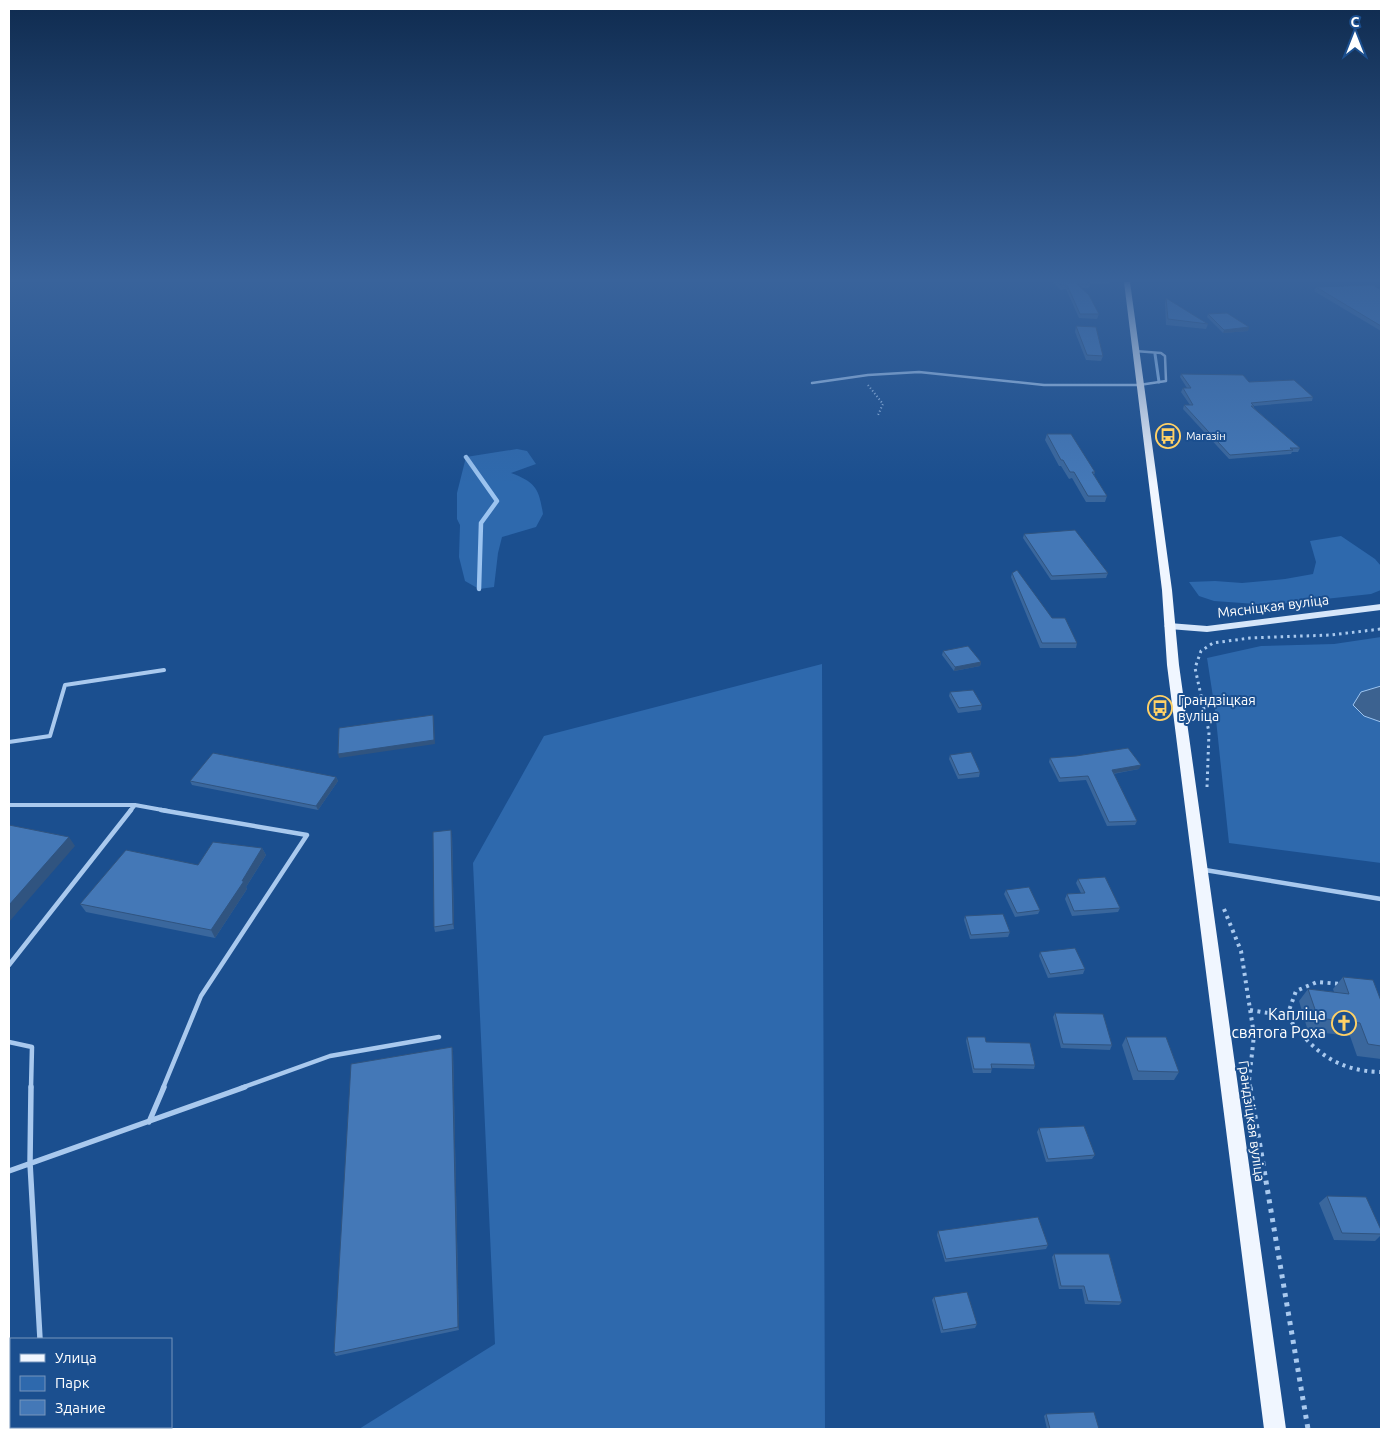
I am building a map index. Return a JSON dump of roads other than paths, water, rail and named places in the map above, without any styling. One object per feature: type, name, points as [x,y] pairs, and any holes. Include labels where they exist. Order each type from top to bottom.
[{"type":"main road","name":"Грандзіцкая вуліца","points":[[1135,350],[1167,590],[1169,626],[1200,870],[1275,1429]]},
{"type":"main road","name":"Мясніцкая вуліца","points":[[1169,626],[1207,628],[1381,607]]},
{"type":"lane","points":[[812,383],[868,375],[919,372],[1044,385],[1161,384],[1166,381],[1165,356],[1161,353],[1135,350]]},
{"type":"lane","points":[[9,742],[50,736],[66,684],[164,670]]},
{"type":"lane","points":[[9,805],[135,805],[308,835],[201,996],[148,1122]]},
{"type":"lane","points":[[9,965],[135,805]]},
{"type":"lane","points":[[1200,870],[1381,899]]},
{"type":"lane","points":[[9,1171],[330,1056],[439,1037]]},
{"type":"lane","points":[[9,1042],[32,1047],[30,1163],[40,1338]]},
{"type":"waterway","points":[[1155,354],[1159,382]]},
{"type":"waterway","points":[[466,457],[497,501],[481,523],[479,589]]},
{"type":"place","name":"Магазін","points":[[1168,436]]},
{"type":"place","name":"Грандзіцкая вуліца","points":[[1160,708]]},
{"type":"place","name":"Капліца святога Роха","points":[[1344,1023]]}]
